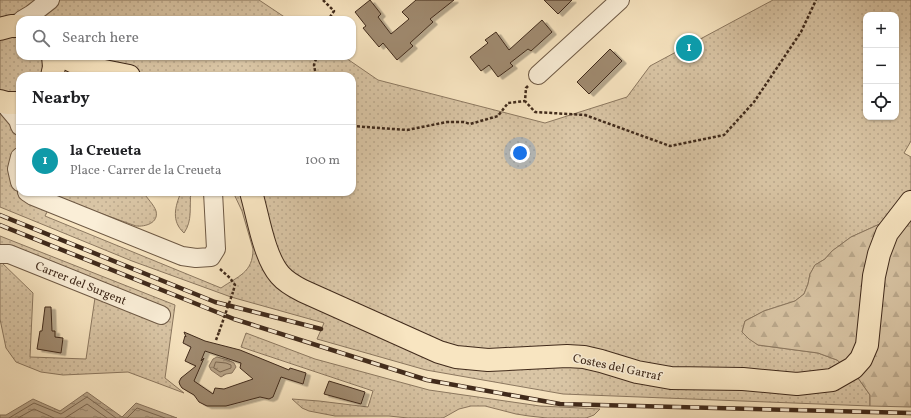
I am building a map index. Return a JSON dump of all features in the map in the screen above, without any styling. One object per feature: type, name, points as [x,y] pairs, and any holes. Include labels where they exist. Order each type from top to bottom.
[{"type":"main road","points":[[53,60],[53,72]]},
{"type":"main road","points":[[70,60],[94,69],[109,72]]},
{"type":"main road","points":[[78,72],[94,69]]},
{"type":"main road","name":"Costes del Garraf","points":[[253,196],[267,252],[280,274],[290,284],[439,352],[456,357],[488,360],[567,356],[584,357],[637,372],[671,378],[743,379],[797,384],[832,380],[853,368],[861,359],[867,345],[872,311],[874,276],[879,254],[887,233],[911,202]]},
{"type":"street","points":[[29,16],[50,0]]},
{"type":"street","points":[[49,16],[55,0]]},
{"type":"street","points":[[538,76],[620,0]]},
{"type":"street","points":[[7,102],[16,117]]},
{"type":"street","points":[[35,196],[182,256],[196,258],[211,257],[216,249],[213,196]]},
{"type":"street","name":"Carrer del Surgent","points":[[0,254],[9,254],[161,315]]},
{"type":"path","points":[[323,0],[334,12],[331,16]]},
{"type":"path","points":[[538,76],[526,88],[525,101],[535,112],[585,115],[670,146],[724,135],[758,96],[801,32],[816,0]]},
{"type":"path","points":[[315,72],[314,65],[316,60]]},
{"type":"path","points":[[356,126],[407,130],[447,122],[464,122],[470,124],[498,116],[508,103],[525,101]]},
{"type":"path","points":[[205,257],[230,278],[235,286],[216,340]]},
{"type":"green space","points":[[0,0],[259,0],[283,16],[16,16],[16,60],[349,60],[378,80],[545,123],[627,97],[650,66],[773,0],[911,0],[911,141],[904,153],[911,157],[911,221],[882,223],[851,237],[832,251],[825,259],[815,265],[810,274],[804,294],[795,301],[764,311],[745,321],[742,332],[758,345],[818,353],[837,360],[858,378],[870,395],[870,406],[563,394],[426,370],[317,339],[324,323],[231,297],[132,261],[0,207]]},
{"type":"green space","points":[[180,196],[191,196],[190,218],[184,233],[177,224],[175,214]]},
{"type":"green space","points":[[911,221],[911,407],[870,406],[870,395],[858,378],[837,360],[818,353],[758,345],[742,332],[745,321],[764,311],[795,301],[804,294],[810,274],[815,265],[825,259],[832,251],[851,237],[882,223]]},
{"type":"green space","points":[[0,236],[175,305],[165,378],[184,393],[128,372],[63,375],[41,372],[16,362],[6,348],[0,319],[0,261],[33,293],[30,357],[86,359],[97,284],[0,248]]},
{"type":"green space","points":[[246,333],[315,359],[429,390],[540,406],[600,409],[594,415],[586,418],[547,418],[529,416],[485,406],[471,406],[459,409],[443,418],[335,416],[309,411],[302,408],[292,399],[368,407],[373,391],[241,347]]},
{"type":"water","points":[[217,357],[234,363],[236,367],[232,373],[221,377],[211,370],[209,366],[213,359]]},
{"type":"water","points":[[87,392],[122,417],[136,403],[177,418],[0,418],[0,415],[6,415],[33,399],[60,411]]},
{"type":"building","points":[[370,0],[381,14],[378,17],[391,34],[409,19],[402,12],[416,0],[454,0],[430,19],[433,22],[410,43],[413,46],[397,60],[383,43],[379,47],[363,28],[366,26],[355,12]]},
{"type":"building","points":[[544,0],[572,0],[558,14]]},
{"type":"building","points":[[542,20],[552,32],[531,51],[528,49],[510,63],[513,66],[498,77],[489,65],[481,71],[470,57],[488,43],[485,40],[496,32],[509,50]]},
{"type":"building","points":[[610,49],[622,61],[589,94],[577,82]]},
{"type":"building","points":[[45,307],[51,307],[52,331],[55,331],[55,337],[63,338],[61,353],[37,349],[40,331],[42,331]]},
{"type":"building","points":[[184,332],[205,341],[240,350],[289,370],[290,368],[306,373],[303,384],[281,377],[273,397],[269,399],[260,397],[226,406],[207,406],[199,402],[194,395],[182,388],[179,382],[181,378],[196,366],[185,361],[191,347],[183,343],[185,336],[186,337]],"holes":[[[205,351],[241,363],[240,368],[253,379],[224,389],[215,388],[213,394],[194,381],[204,358],[201,361]]]},
{"type":"building","points":[[329,381],[365,392],[361,404],[324,394]]},
{"type":"railway","points":[[0,215],[215,302],[321,329]]},
{"type":"railway","points":[[0,225],[234,319],[427,380],[560,404],[911,413]]},
{"type":"place","name":"la Creueta","points":[[689,48]]}]
